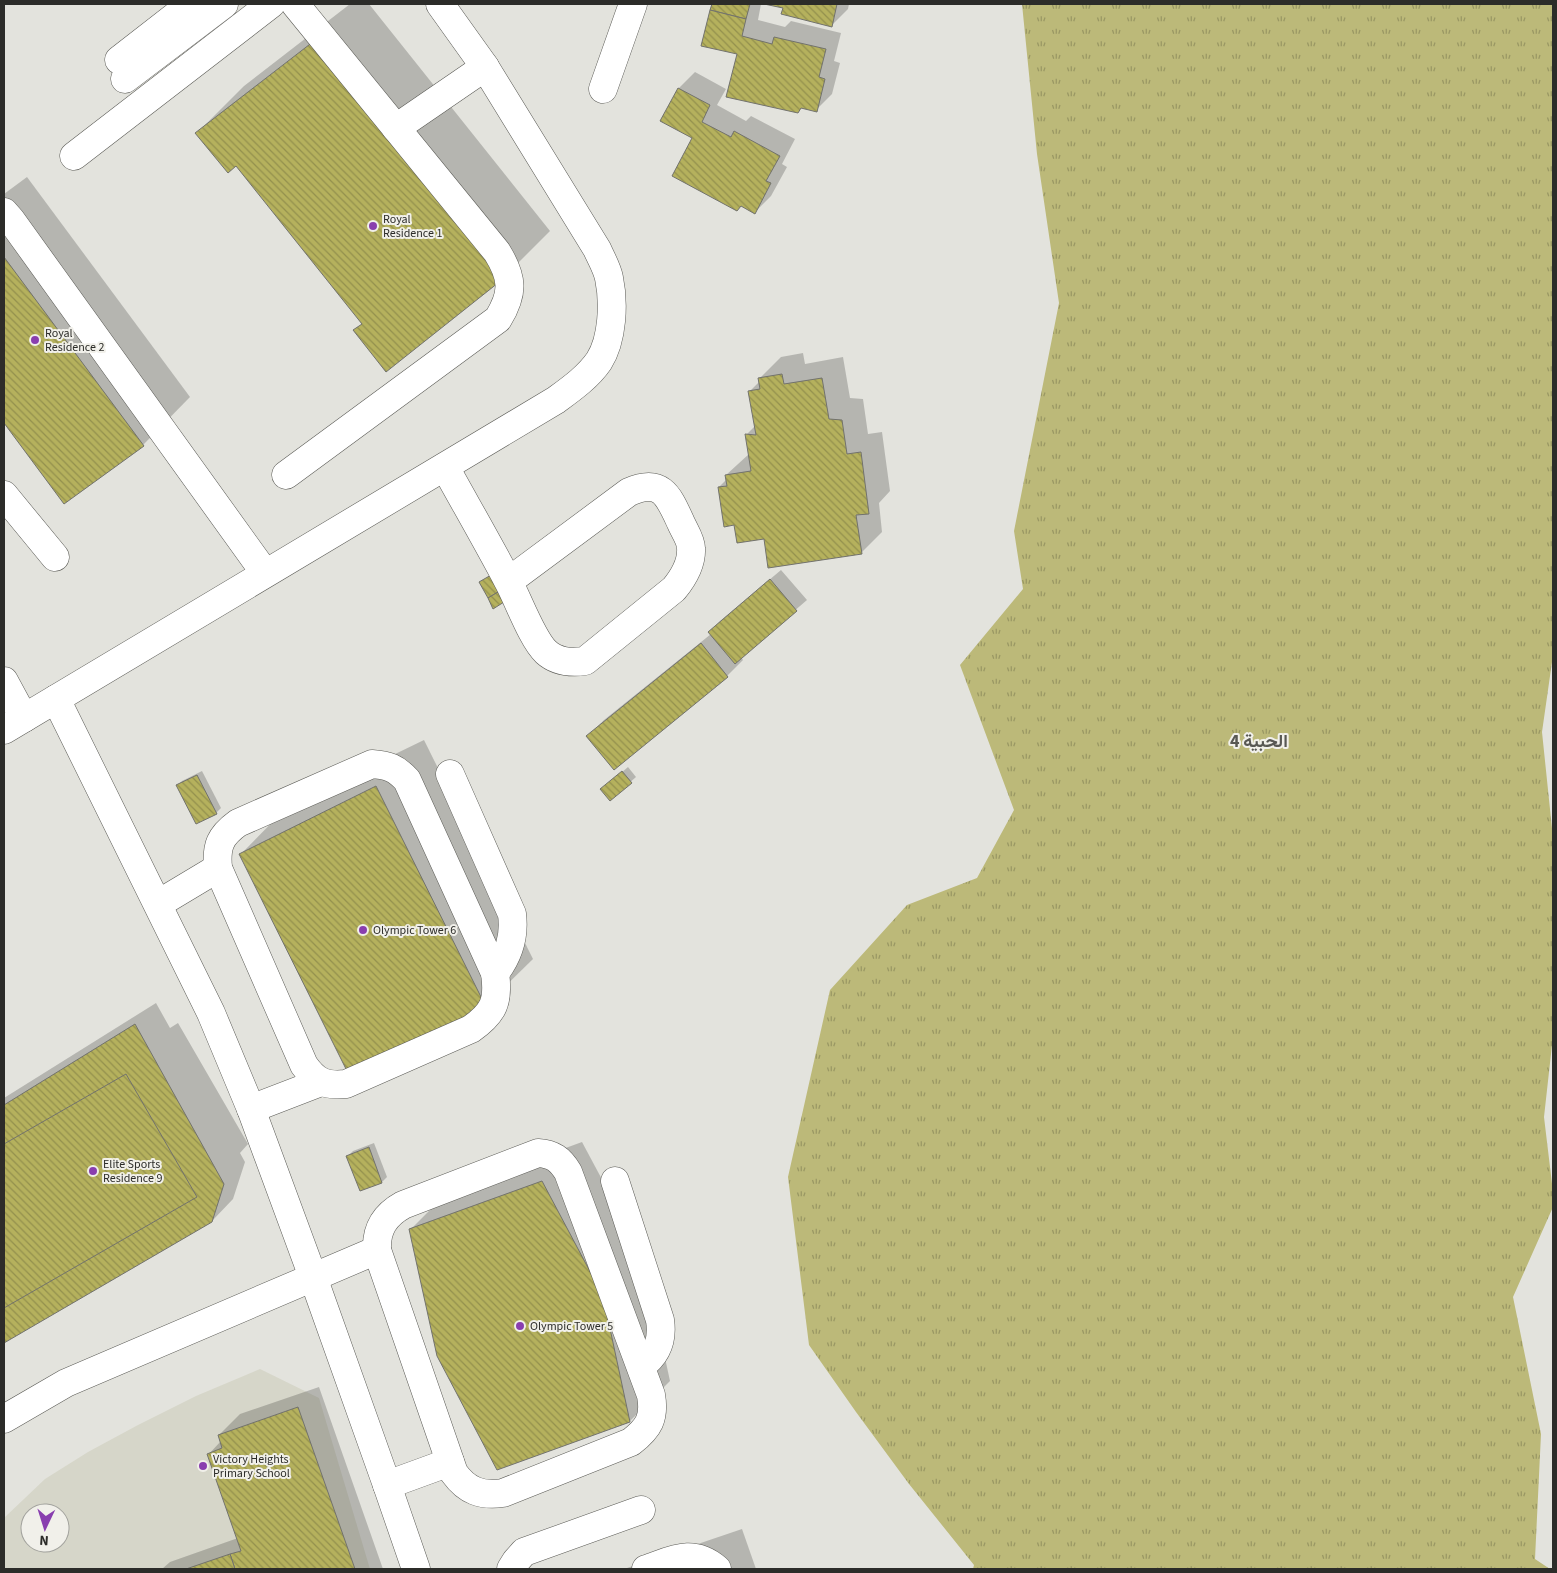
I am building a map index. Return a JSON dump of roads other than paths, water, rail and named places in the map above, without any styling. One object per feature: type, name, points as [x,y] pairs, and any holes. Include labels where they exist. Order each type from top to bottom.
[{"type":"street","points":[[191,4],[120,71],[224,4]]},
{"type":"street","points":[[74,156],[271,4]]},
{"type":"street","points":[[286,475],[498,319],[507,304],[510,286],[507,268],[497,252],[295,4]]},
{"type":"street","points":[[4,681],[14,724],[556,400],[579,383],[599,360],[609,334],[613,305],[609,276],[597,249],[485,67],[440,4]]},
{"type":"street","points":[[603,89],[633,4]]},
{"type":"street","points":[[396,128],[485,67]]},
{"type":"street","points":[[4,212],[264,573]]},
{"type":"street","points":[[445,467],[508,581],[537,640],[545,651],[556,660],[570,663],[585,661],[674,589],[683,577],[690,562],[692,547],[670,499],[656,488],[651,486],[640,487],[629,492],[508,581]]},
{"type":"street","points":[[4,495],[55,557]]},
{"type":"street","points":[[56,699],[210,1013],[251,1110],[313,1277],[416,1569]]},
{"type":"street","points":[[372,764],[385,765],[398,770],[408,780],[495,973],[498,989],[494,1005],[485,1019],[471,1029],[346,1084],[333,1085],[321,1082],[311,1075],[304,1065],[218,868],[216,855],[220,842],[228,831],[238,823],[372,764]]},
{"type":"street","points":[[450,774],[512,914],[514,927],[508,952],[503,963],[495,973]]},
{"type":"street","points":[[158,904],[218,868]]},
{"type":"street","points":[[251,1110],[321,1082]]},
{"type":"street","points":[[538,1153],[548,1154],[556,1158],[568,1172],[641,1366],[654,1409],[650,1423],[642,1434],[631,1442],[503,1493],[480,1494],[469,1489],[460,1482],[454,1473],[377,1250],[376,1239],[385,1218],[393,1210],[403,1205],[538,1153]]},
{"type":"street","points":[[614,1181],[662,1331],[656,1351],[650,1360],[641,1366]]},
{"type":"street","points":[[4,1419],[66,1383],[377,1250]]},
{"type":"street","points":[[387,1485],[450,1462]]},
{"type":"street","points":[[511,1569],[524,1552],[641,1510]]},
{"type":"street","points":[[646,1569],[683,1556],[696,1557],[708,1561],[717,1569]]},
{"type":"place","name":"Royal Residence 1","points":[[373,226]]},
{"type":"place","name":"Royal Residence 2","points":[[35,340]]},
{"type":"place","name":"Olympic Tower 6","points":[[363,930]]},
{"type":"place","name":"Elite Sports Residence 9","points":[[93,1171]]},
{"type":"place","name":"Olympic Tower 5","points":[[520,1326]]},
{"type":"place","name":"Victory Heights Primary School","points":[[203,1466]]},
{"type":"district","name":"الحبية 4","points":[[1259,741]]}]
